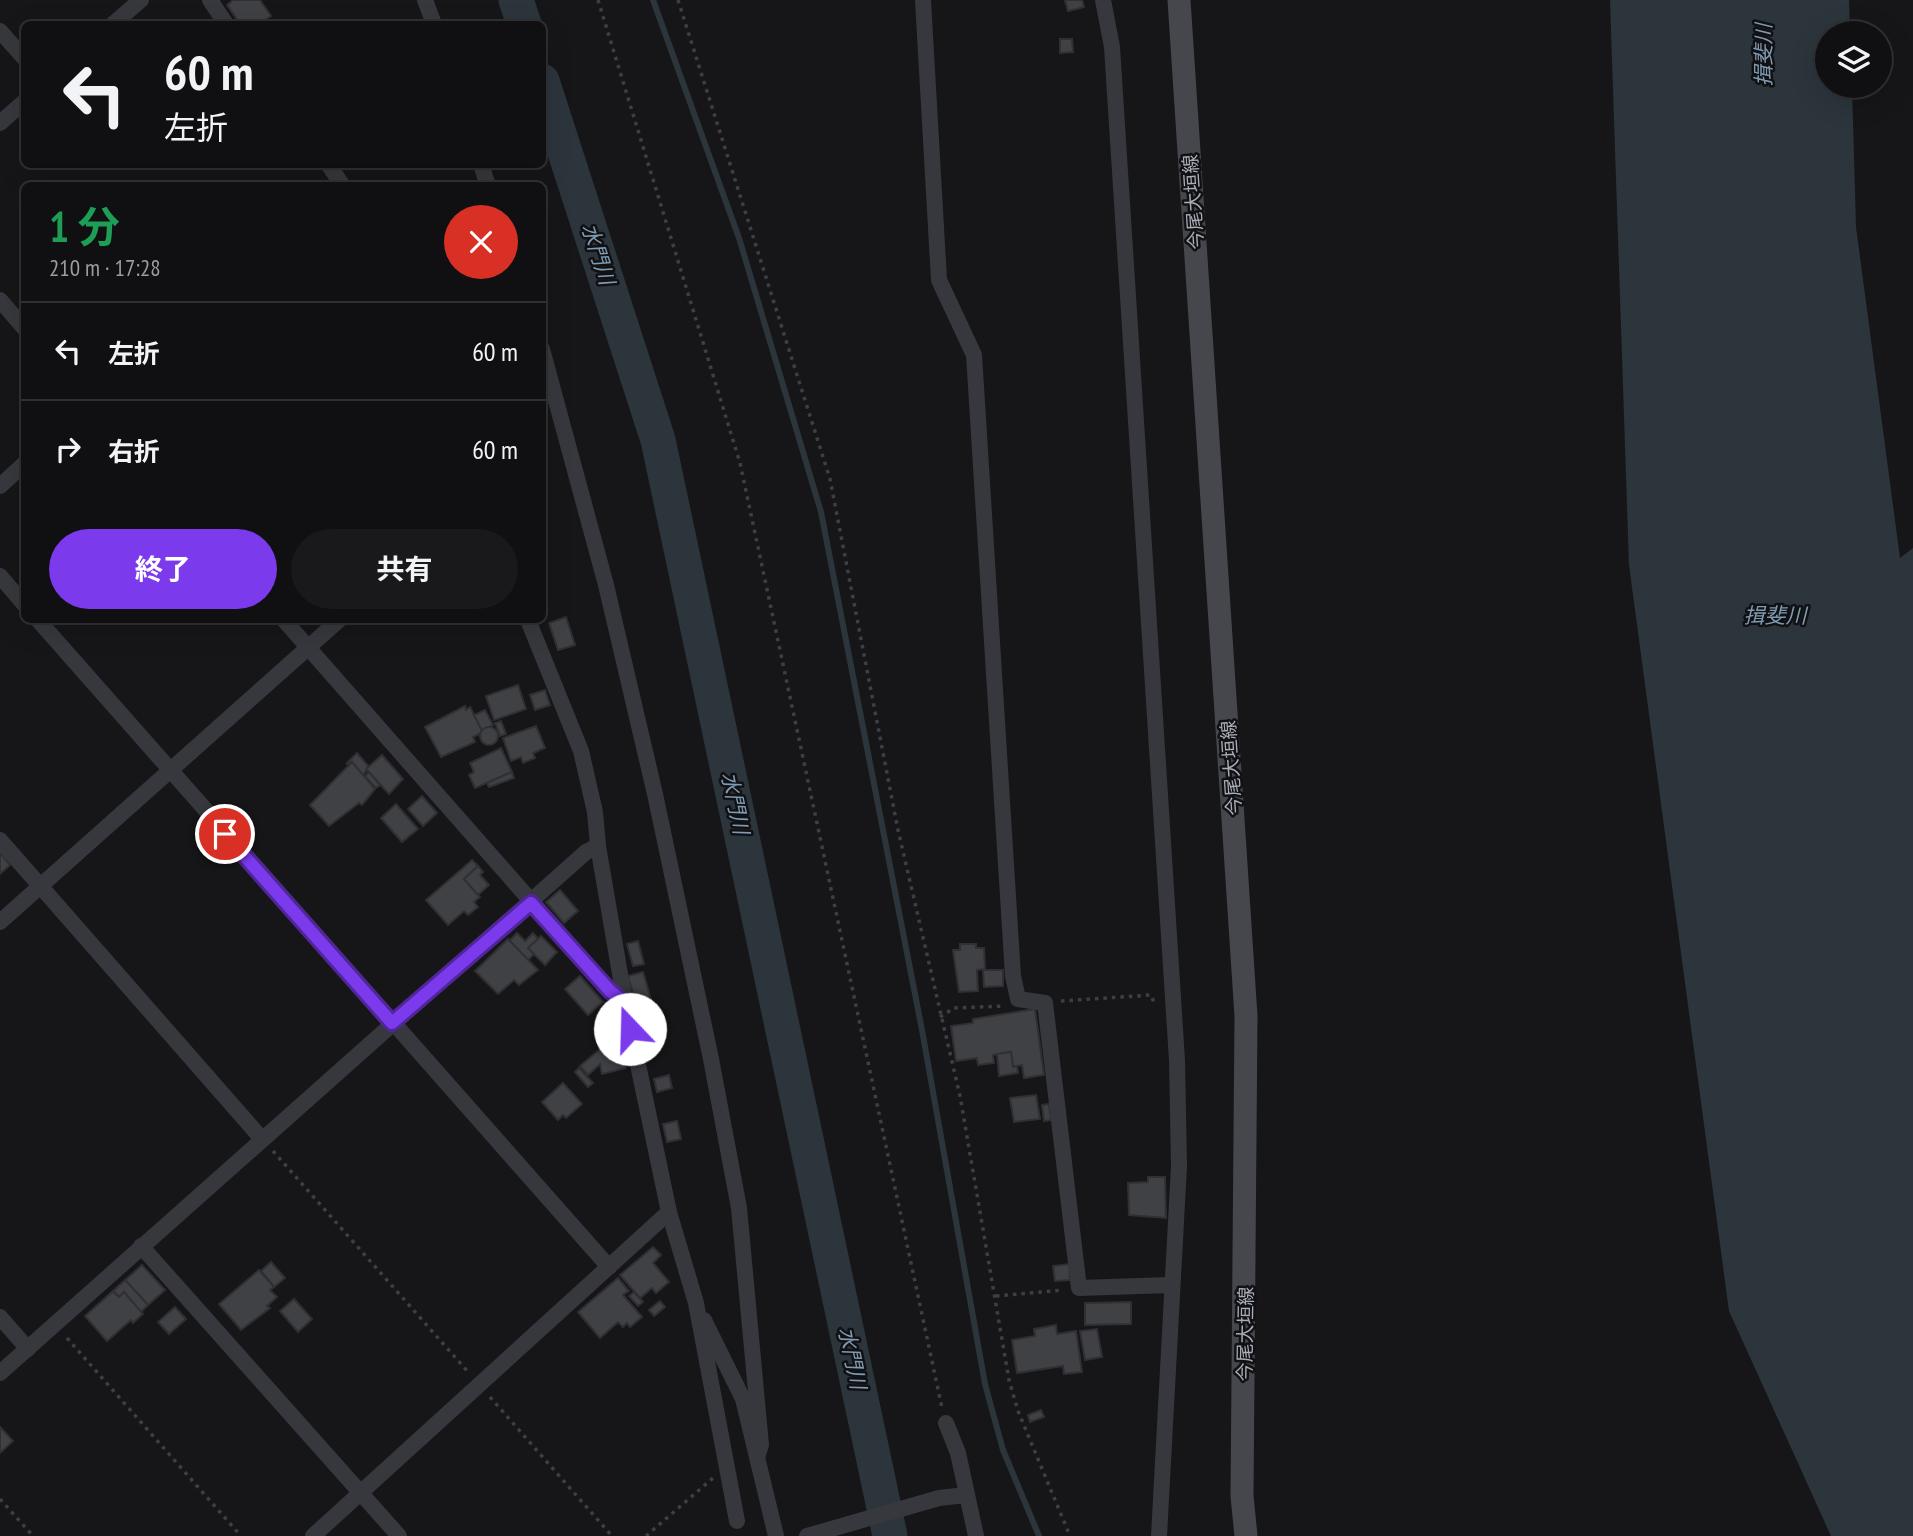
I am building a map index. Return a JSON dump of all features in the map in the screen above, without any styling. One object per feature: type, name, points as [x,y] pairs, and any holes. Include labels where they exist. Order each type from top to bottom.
[{"type":"main road","name":"今尾大垣線","points":[[1179,0],[1246,1016],[1242,1496],[1246,1536]]},
{"type":"street","points":[[116,21],[141,0]]},
{"type":"street","points":[[210,0],[224,21]]},
{"type":"street","points":[[425,0],[433,21]]},
{"type":"street","points":[[923,0],[939,280],[974,355],[1012,962],[1018,999],[1045,1003],[1079,1288],[1171,1285]]},
{"type":"street","points":[[1103,0],[1112,47],[1177,1060],[1179,1166],[1159,1536]]},
{"type":"street","points":[[0,31],[21,55]]},
{"type":"street","points":[[0,124],[21,105]]},
{"type":"street","points":[[0,300],[21,324]]},
{"type":"street","points":[[546,364],[606,585],[655,794],[711,1059],[739,1208],[761,1446],[757,1457]]},
{"type":"street","points":[[0,486],[21,467]]},
{"type":"street","points":[[0,576],[21,600]]},
{"type":"street","points":[[41,623],[609,1267]]},
{"type":"street","points":[[287,623],[531,903],[610,991],[625,1003]]},
{"type":"street","points":[[0,922],[337,623]]},
{"type":"street","points":[[529,623],[581,751],[595,812],[598,846],[625,1003],[669,1212],[696,1303],[737,1521]]},
{"type":"street","points":[[0,840],[262,1139]]},
{"type":"street","points":[[0,1373],[586,852],[598,846]]},
{"type":"street","points":[[313,1536],[669,1212]]},
{"type":"street","points":[[141,1246],[399,1536]]},
{"type":"street","points":[[696,1303],[743,1399],[776,1536]]},
{"type":"street","points":[[0,1317],[28,1349]]},
{"type":"street","points":[[946,1423],[958,1453],[976,1536]]},
{"type":"street","points":[[807,1536],[939,1498],[966,1494]]},
{"type":"path","points":[[598,0],[740,463],[946,1423]]},
{"type":"path","points":[[678,0],[830,479],[898,830],[960,1096],[1009,1380],[1018,1411],[1070,1536]]},
{"type":"path","points":[[1045,1003],[1089,997],[1151,995],[1156,1008]]},
{"type":"path","points":[[940,1017],[954,1008],[1010,1006],[1018,999]]},
{"type":"path","points":[[262,1139],[612,1536]]},
{"type":"path","points":[[996,1296],[1079,1288]]},
{"type":"path","points":[[55,1324],[241,1536]]},
{"type":"path","points":[[646,1536],[726,1467]]},
{"type":"path","points":[[0,1499],[33,1536]]},
{"type":"water","name":"揖斐川","points":[[1610,0],[1849,0],[1850,21],[1815,21],[1815,98],[1852,98],[1856,227],[1900,558],[1913,548],[1913,1536],[1831,1536],[1729,1311],[1629,565]]},
{"type":"building","points":[[233,0],[260,0],[271,16],[264,21],[238,21],[227,5]]},
{"type":"building","points":[[1065,0],[1082,0],[1084,7],[1068,11]]},
{"type":"building","points":[[1060,39],[1072,39],[1073,52],[1060,53]]},
{"type":"building","points":[[566,617],[575,645],[558,650],[549,623]]},
{"type":"building","points":[[518,685],[526,709],[494,720],[486,696]]},
{"type":"building","points":[[545,690],[550,705],[535,710],[530,695]]},
{"type":"building","points":[[465,706],[466,710],[470,707],[483,732],[473,737],[475,742],[441,757],[425,727]]},
{"type":"building","points":[[485,710],[493,725],[482,731],[474,715]]},
{"type":"building","points":[[501,721],[506,734],[500,736],[495,723]]},
{"type":"building","points":[[536,726],[545,748],[533,753],[535,758],[523,763],[521,757],[511,761],[503,738]]},
{"type":"building","points":[[489,727],[495,730],[498,736],[495,742],[489,745],[483,742],[480,736],[483,730]]},
{"type":"building","points":[[501,748],[512,772],[475,788],[469,775],[474,772],[470,763]]},
{"type":"building","points":[[357,753],[369,767],[363,775],[352,762],[346,764]]},
{"type":"building","points":[[382,755],[403,779],[389,794],[366,769]]},
{"type":"building","points":[[352,762],[375,789],[362,805],[359,803],[329,826],[310,805]]},
{"type":"building","points":[[369,772],[380,785],[376,788],[365,776]]},
{"type":"building","points":[[512,772],[514,778],[489,787],[487,783]]},
{"type":"building","points":[[422,796],[437,813],[423,826],[408,809]]},
{"type":"building","points":[[396,804],[418,829],[402,842],[381,818]]},
{"type":"building","points":[[0,853],[10,865],[0,874]]},
{"type":"building","points":[[472,860],[478,866],[464,879],[480,897],[474,902],[478,907],[468,915],[464,911],[448,925],[426,900]]},
{"type":"building","points":[[478,866],[483,872],[480,875],[489,885],[478,895],[464,879]]},
{"type":"building","points":[[560,890],[578,911],[564,923],[546,902]]},
{"type":"building","points":[[517,933],[525,941],[533,933],[538,939],[528,948],[534,954],[528,960],[509,941]]},
{"type":"building","points":[[541,936],[557,952],[545,965],[528,948]]},
{"type":"building","points":[[508,939],[538,970],[519,985],[514,980],[498,994],[475,971]]},
{"type":"building","points":[[638,941],[644,964],[633,966],[627,944]]},
{"type":"building","points":[[960,944],[976,944],[976,948],[984,948],[985,969],[977,970],[978,991],[959,992],[953,950],[960,950]]},
{"type":"building","points":[[983,970],[1003,970],[1003,986],[984,987]]},
{"type":"building","points":[[643,972],[652,1003],[637,1007],[628,976]]},
{"type":"building","points":[[580,976],[603,1002],[588,1015],[565,989]]},
{"type":"building","points":[[1035,1009],[1044,1075],[1024,1078],[1022,1065],[1013,1067],[1011,1052],[993,1055],[994,1063],[978,1065],[977,1058],[956,1061],[951,1026],[973,1023],[973,1019]]},
{"type":"building","points":[[618,1034],[626,1068],[602,1074],[600,1064],[588,1075],[580,1066]]},
{"type":"building","points":[[1011,1052],[1013,1067],[1017,1066],[1018,1073],[999,1076],[997,1054]]},
{"type":"building","points":[[579,1068],[593,1083],[588,1087],[575,1072]]},
{"type":"building","points":[[669,1075],[672,1088],[657,1092],[654,1079]]},
{"type":"building","points":[[563,1083],[582,1104],[566,1118],[563,1115],[558,1120],[542,1102]]},
{"type":"building","points":[[1036,1095],[1040,1119],[1014,1122],[1010,1098]]},
{"type":"building","points":[[1049,1104],[1051,1120],[1044,1121],[1042,1105]]},
{"type":"building","points":[[677,1121],[681,1139],[667,1142],[663,1124]]},
{"type":"building","points":[[1148,1177],[1165,1177],[1166,1218],[1129,1215],[1128,1183],[1148,1182]]},
{"type":"building","points":[[653,1247],[661,1255],[653,1263],[669,1282],[656,1293],[652,1288],[640,1298],[620,1275]]},
{"type":"building","points":[[271,1262],[285,1278],[274,1287],[261,1271]]},
{"type":"building","points":[[1069,1264],[1070,1280],[1055,1281],[1053,1266]]},
{"type":"building","points":[[142,1265],[165,1290],[148,1305],[125,1280]]},
{"type":"building","points":[[259,1270],[274,1287],[270,1290],[277,1297],[267,1306],[270,1308],[241,1330],[219,1304]]},
{"type":"building","points":[[618,1278],[629,1291],[623,1295],[642,1317],[630,1327],[627,1323],[623,1327],[618,1322],[600,1338],[578,1312]]},
{"type":"building","points":[[125,1280],[148,1305],[141,1312],[124,1292],[119,1297],[113,1291]]},
{"type":"building","points":[[113,1291],[119,1297],[124,1292],[143,1314],[133,1323],[131,1320],[107,1341],[85,1316]]},
{"type":"building","points":[[634,1292],[643,1302],[638,1306],[629,1296]]},
{"type":"building","points":[[294,1299],[312,1319],[298,1332],[280,1311]]},
{"type":"building","points":[[660,1301],[665,1307],[654,1316],[649,1310]]},
{"type":"building","points":[[1131,1302],[1131,1324],[1085,1325],[1085,1303]]},
{"type":"building","points":[[175,1307],[186,1319],[169,1334],[158,1322]]},
{"type":"building","points":[[1056,1325],[1057,1334],[1076,1331],[1082,1372],[1064,1374],[1063,1366],[1017,1373],[1012,1340],[1035,1336],[1034,1329]]},
{"type":"building","points":[[1097,1329],[1102,1357],[1085,1360],[1080,1331]]},
{"type":"building","points":[[1041,1410],[1044,1417],[1030,1422],[1028,1415]]},
{"type":"building","points":[[0,1427],[13,1441],[0,1453]]},
{"type":"waterway","name":"水門川","points":[[516,0],[523,21]]},
{"type":"waterway","points":[[653,0],[739,238],[821,512],[922,1030],[985,1384],[1003,1450],[1039,1536]]},
{"type":"waterway","name":"水門川","points":[[546,93],[658,440],[890,1536]]},
{"type":"route","points":[[225,834],[392,1023],[531,903],[610,991],[625,1003],[630,1029]]}]
